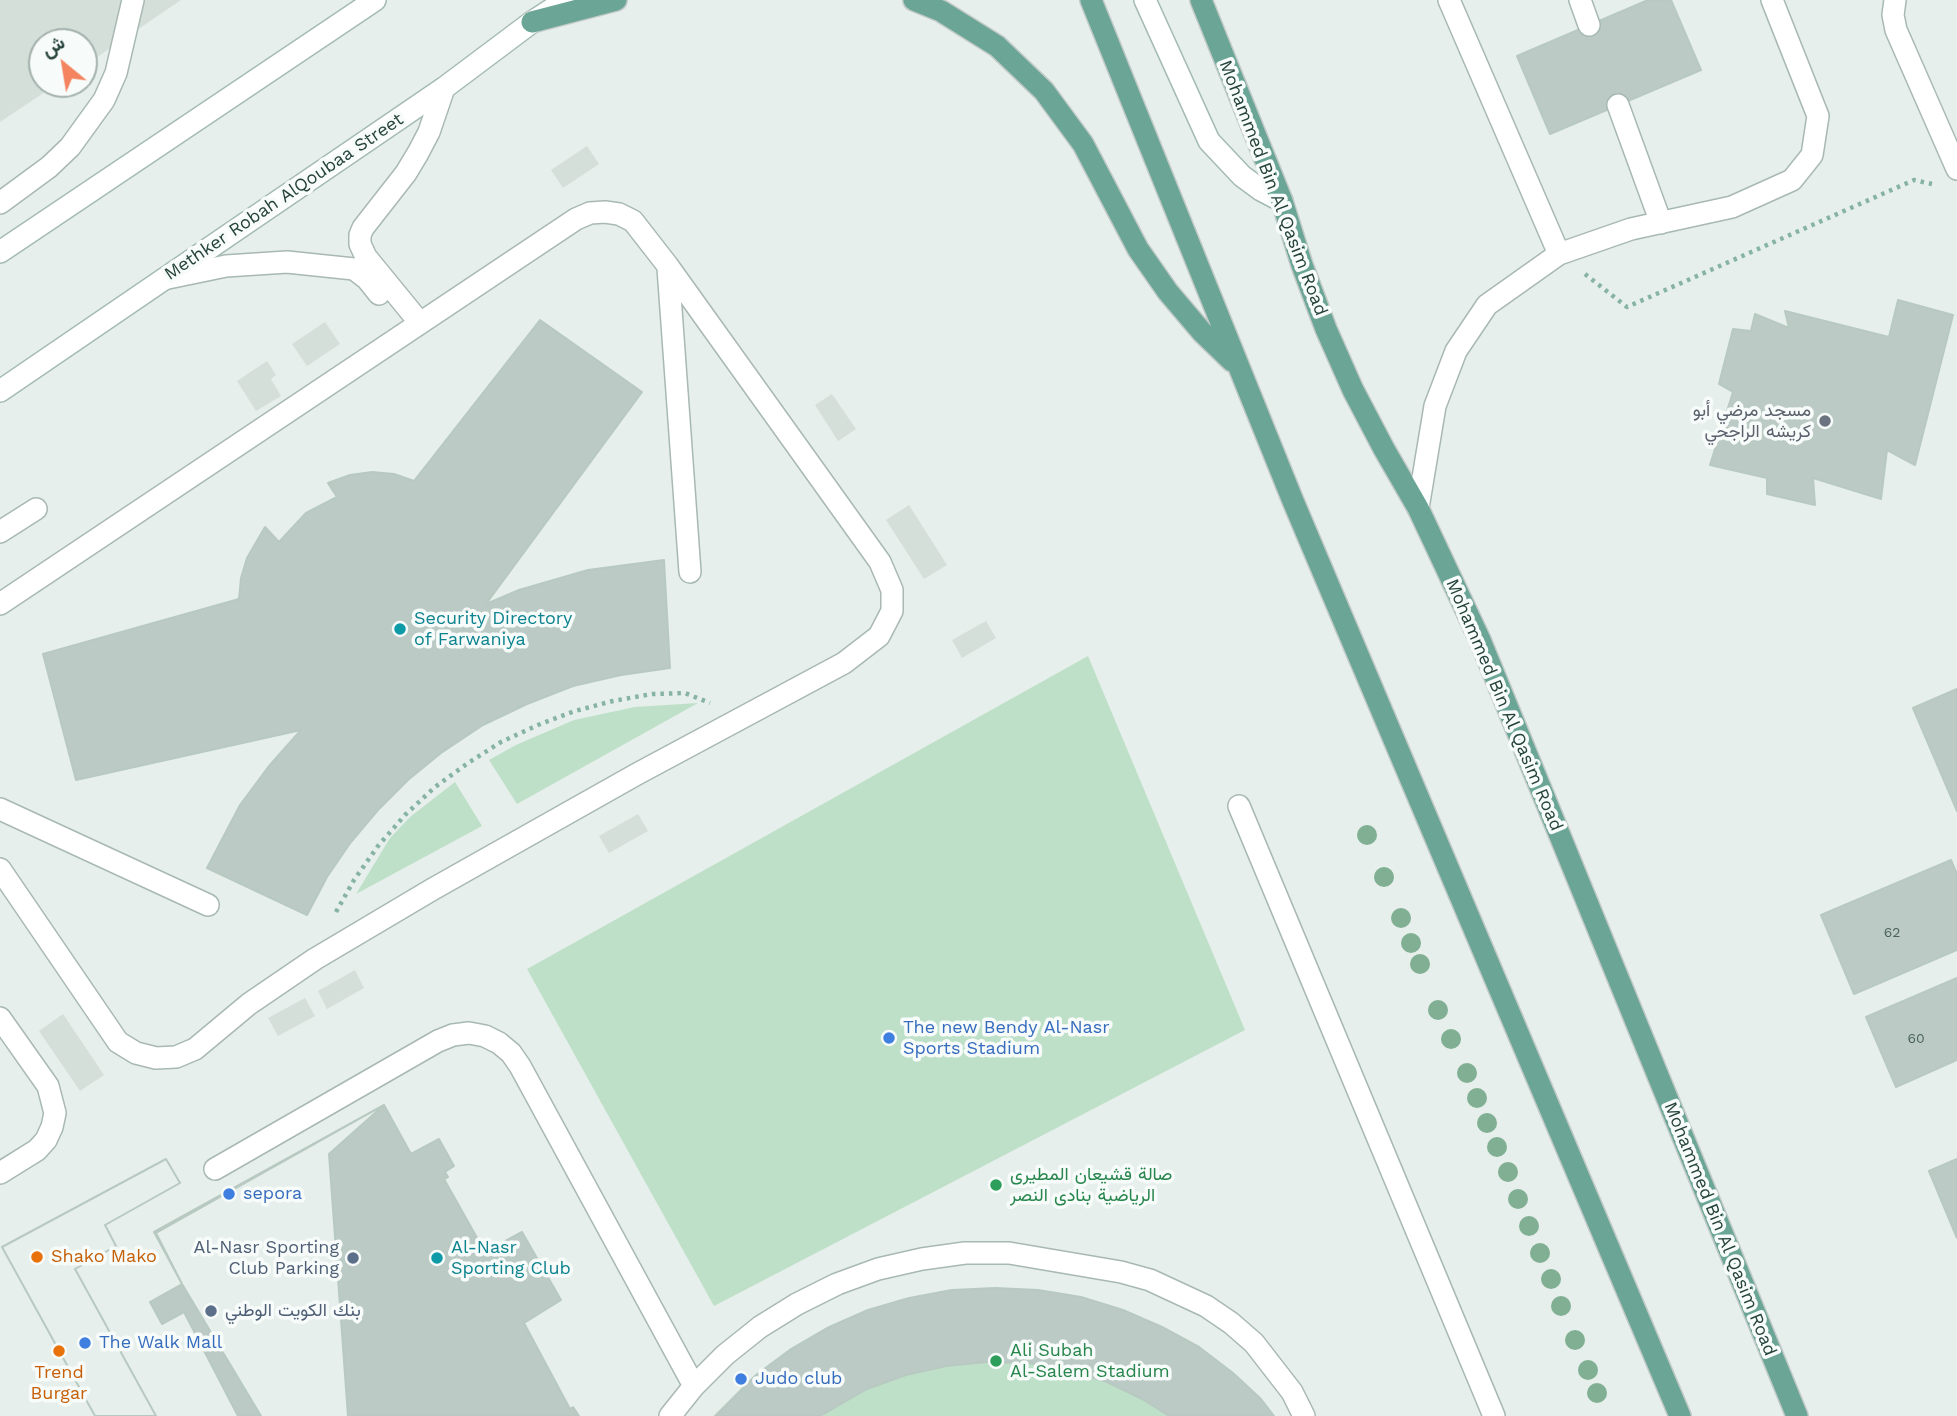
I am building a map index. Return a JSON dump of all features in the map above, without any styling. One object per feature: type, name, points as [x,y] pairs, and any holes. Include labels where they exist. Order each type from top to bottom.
[{"type":"main road","points":[[532,22],[616,0]]},
{"type":"main road","points":[[914,0],[941,11],[997,46],[1045,91],[1083,144],[1125,226],[1160,281],[1202,332],[1240,369]]},
{"type":"main road","points":[[1091,0],[1304,527],[1680,1416]]},
{"type":"main road","name":"Mohammed Bin Al Qasim Road","points":[[1201,0],[1282,201],[1302,265],[1336,353],[1450,573],[1503,696],[1797,1416]]},
{"type":"street","points":[[0,203],[49,167],[70,147],[104,100],[116,73],[133,0]]},
{"type":"street","points":[[0,252],[375,0]]},
{"type":"street","name":"Methker Robah AlQoubaa Street","points":[[0,391],[444,88],[566,0]]},
{"type":"street","points":[[1144,0],[1209,141],[1224,160],[1242,176],[1282,201]]},
{"type":"street","points":[[1449,0],[1559,254]]},
{"type":"street","points":[[1580,0],[1589,25]]},
{"type":"street","points":[[1418,508],[1435,406],[1456,351],[1487,305],[1559,254],[1631,229],[1732,207],[1792,180],[1812,155],[1818,116],[1772,0]]},
{"type":"street","points":[[1895,0],[1892,15],[1896,30],[1957,169]]},
{"type":"street","points":[[414,328],[360,263],[360,244],[363,228],[406,173],[418,153],[429,132],[444,88]]},
{"type":"street","points":[[1618,105],[1661,223]]},
{"type":"street","points":[[0,604],[576,219],[590,213],[605,212],[620,214],[643,232],[880,562],[892,590],[892,611],[879,636],[844,663],[637,774],[314,959],[248,1004],[195,1049],[176,1057],[156,1058],[136,1053],[118,1042],[0,869]]},
{"type":"street","points":[[166,279],[226,266],[256,263],[360,263]]},
{"type":"street","points":[[668,266],[690,572]]},
{"type":"street","points":[[0,532],[36,509]]},
{"type":"street","points":[[1239,806],[1494,1416]]},
{"type":"street","points":[[0,809],[208,905]]},
{"type":"street","points":[[0,1018],[48,1086],[55,1113],[46,1140],[37,1150],[0,1173]]},
{"type":"street","points":[[215,1168],[438,1041],[469,1033],[485,1036],[505,1048],[520,1066],[694,1386]]},
{"type":"street","points":[[670,1416],[694,1386],[725,1355],[760,1327],[837,1284],[878,1269],[922,1259],[1009,1253],[1121,1272],[1150,1280],[1206,1306],[1254,1343],[1292,1392],[1304,1416]]},
{"type":"path","points":[[1559,254],[1627,307],[1914,180],[1936,185]]},
{"type":"path","points":[[334,915],[378,846],[405,815],[468,763],[513,736],[575,711],[652,694],[685,693],[699,696],[711,704],[728,726]]},
{"type":"shaded area","points":[[0,0],[181,0],[98,56],[98,28],[28,28],[28,98],[36,98],[0,122]]},
{"type":"shaded area","points":[[587,146],[599,164],[563,188],[551,170]]},
{"type":"shaded area","points":[[325,322],[340,344],[307,366],[292,344]]},
{"type":"shaded area","points":[[267,361],[276,375],[271,379],[281,396],[256,411],[237,381]]},
{"type":"shaded area","points":[[832,394],[856,429],[838,441],[815,405]]},
{"type":"shaded area","points":[[909,505],[947,565],[924,579],[886,520]]},
{"type":"shaded area","points":[[986,621],[996,638],[962,658],[952,640]]},
{"type":"shaded area","points":[[638,814],[648,831],[609,853],[599,836]]},
{"type":"shaded area","points":[[355,970],[364,988],[327,1009],[318,991]]},
{"type":"shaded area","points":[[305,998],[315,1016],[278,1036],[268,1018]]},
{"type":"shaded area","points":[[63,1014],[104,1075],[80,1091],[39,1031]]},
{"type":"green space","points":[[1088,656],[1245,1030],[714,1306],[527,969]]},
{"type":"green space","points":[[698,703],[517,804],[489,760],[574,720],[635,707]]},
{"type":"green space","points":[[455,782],[482,826],[356,894],[390,838],[410,817]]},
{"type":"green space","name":"Ali Subah Al-Salem Stadium","points":[[952,1290],[1038,1290],[1081,1297],[1123,1310],[1162,1327],[1199,1347],[1233,1373],[1261,1399],[1274,1416],[715,1416],[756,1375],[791,1349],[827,1328],[868,1310],[909,1298]]},
{"type":"building","points":[[1648,0],[1671,0],[1701,70],[1550,134],[1517,56]]},
{"type":"building","name":"مسجد مرضي أبو كريشه الراجحي","points":[[1898,300],[1953,315],[1915,465],[1887,450],[1881,499],[1813,478],[1815,505],[1767,494],[1767,478],[1710,465],[1733,392],[1719,384],[1733,329],[1751,331],[1755,314],[1789,328],[1785,311],[1889,337]]},
{"type":"building","name":"Security Directory of Farwaniya","points":[[540,320],[642,392],[486,604],[519,590],[588,570],[664,560],[670,668],[573,686],[483,725],[441,753],[408,780],[351,842],[327,877],[307,915],[207,868],[240,805],[269,766],[301,730],[76,780],[43,654],[239,599],[247,558],[265,527],[279,542],[306,513],[337,497],[328,483],[350,475],[372,472],[394,474],[414,481]]},
{"type":"building","points":[[1957,689],[1957,811],[1913,708]]},
{"type":"building","points":[[1951,860],[1957,874],[1957,950],[1854,994],[1821,915]]},
{"type":"building","points":[[1957,978],[1957,1060],[1896,1087],[1866,1017]]},
{"type":"building","name":"Al-Nasr Sporting Club","points":[[384,1105],[411,1154],[439,1139],[454,1166],[445,1172],[448,1177],[444,1179],[485,1252],[522,1232],[561,1300],[524,1323],[570,1409],[573,1407],[579,1416],[348,1416],[329,1154]]},
{"type":"building","points":[[384,1105],[156,1233],[182,1284],[154,1232]]},
{"type":"building","name":"The Walk Mall","points":[[166,1159],[180,1183],[105,1225],[116,1246],[75,1269],[156,1416],[95,1416],[2,1247]]},
{"type":"building","name":"The Walk Mall","points":[[166,1159],[180,1183],[105,1225],[116,1246],[75,1269],[156,1416],[95,1416],[2,1247]]},
{"type":"building","points":[[1957,1159],[1957,1238],[1929,1171]]},
{"type":"building","points":[[182,1284],[261,1416],[238,1416],[184,1312],[162,1324],[150,1302]]},
{"type":"building","name":"Ali Subah Al-Salem Stadium","points":[[952,1290],[1038,1290],[1081,1297],[1123,1310],[1162,1327],[1199,1347],[1233,1373],[1261,1399],[1274,1416],[1169,1416],[1107,1382],[1068,1370],[1028,1363],[987,1362],[946,1366],[906,1375],[867,1389],[820,1416],[715,1416],[756,1375],[791,1349],[827,1328],[868,1310],[909,1298]]},
{"type":"place","name":"مسجد مرضي أبو كريشه الراجحي","points":[[1825,421]]},
{"type":"place","name":"Security Directory of Farwaniya","points":[[400,629]]},
{"type":"place","name":"The new Bendy Al-Nasr Sports Stadium","points":[[889,1038]]},
{"type":"place","name":"صالة قشيعان المطيرى الرياضية بنادى النصر","points":[[996,1185]]},
{"type":"place","name":"sepora","points":[[229,1194]]},
{"type":"place","name":"Shako Mako","points":[[37,1257]]},
{"type":"place","name":"Al-Nasr Sporting Club Parking","points":[[353,1258]]},
{"type":"place","name":"Al-Nasr Sporting Club","points":[[437,1258]]},
{"type":"place","name":"بنك الكويت الوطني","points":[[211,1311]]},
{"type":"place","name":"The Walk Mall","points":[[85,1343]]},
{"type":"place","name":"Trend Burgar","points":[[59,1351]]},
{"type":"place","name":"Ali Subah Al-Salem Stadium","points":[[996,1361]]},
{"type":"place","name":"Judo club","points":[[741,1379]]}]
